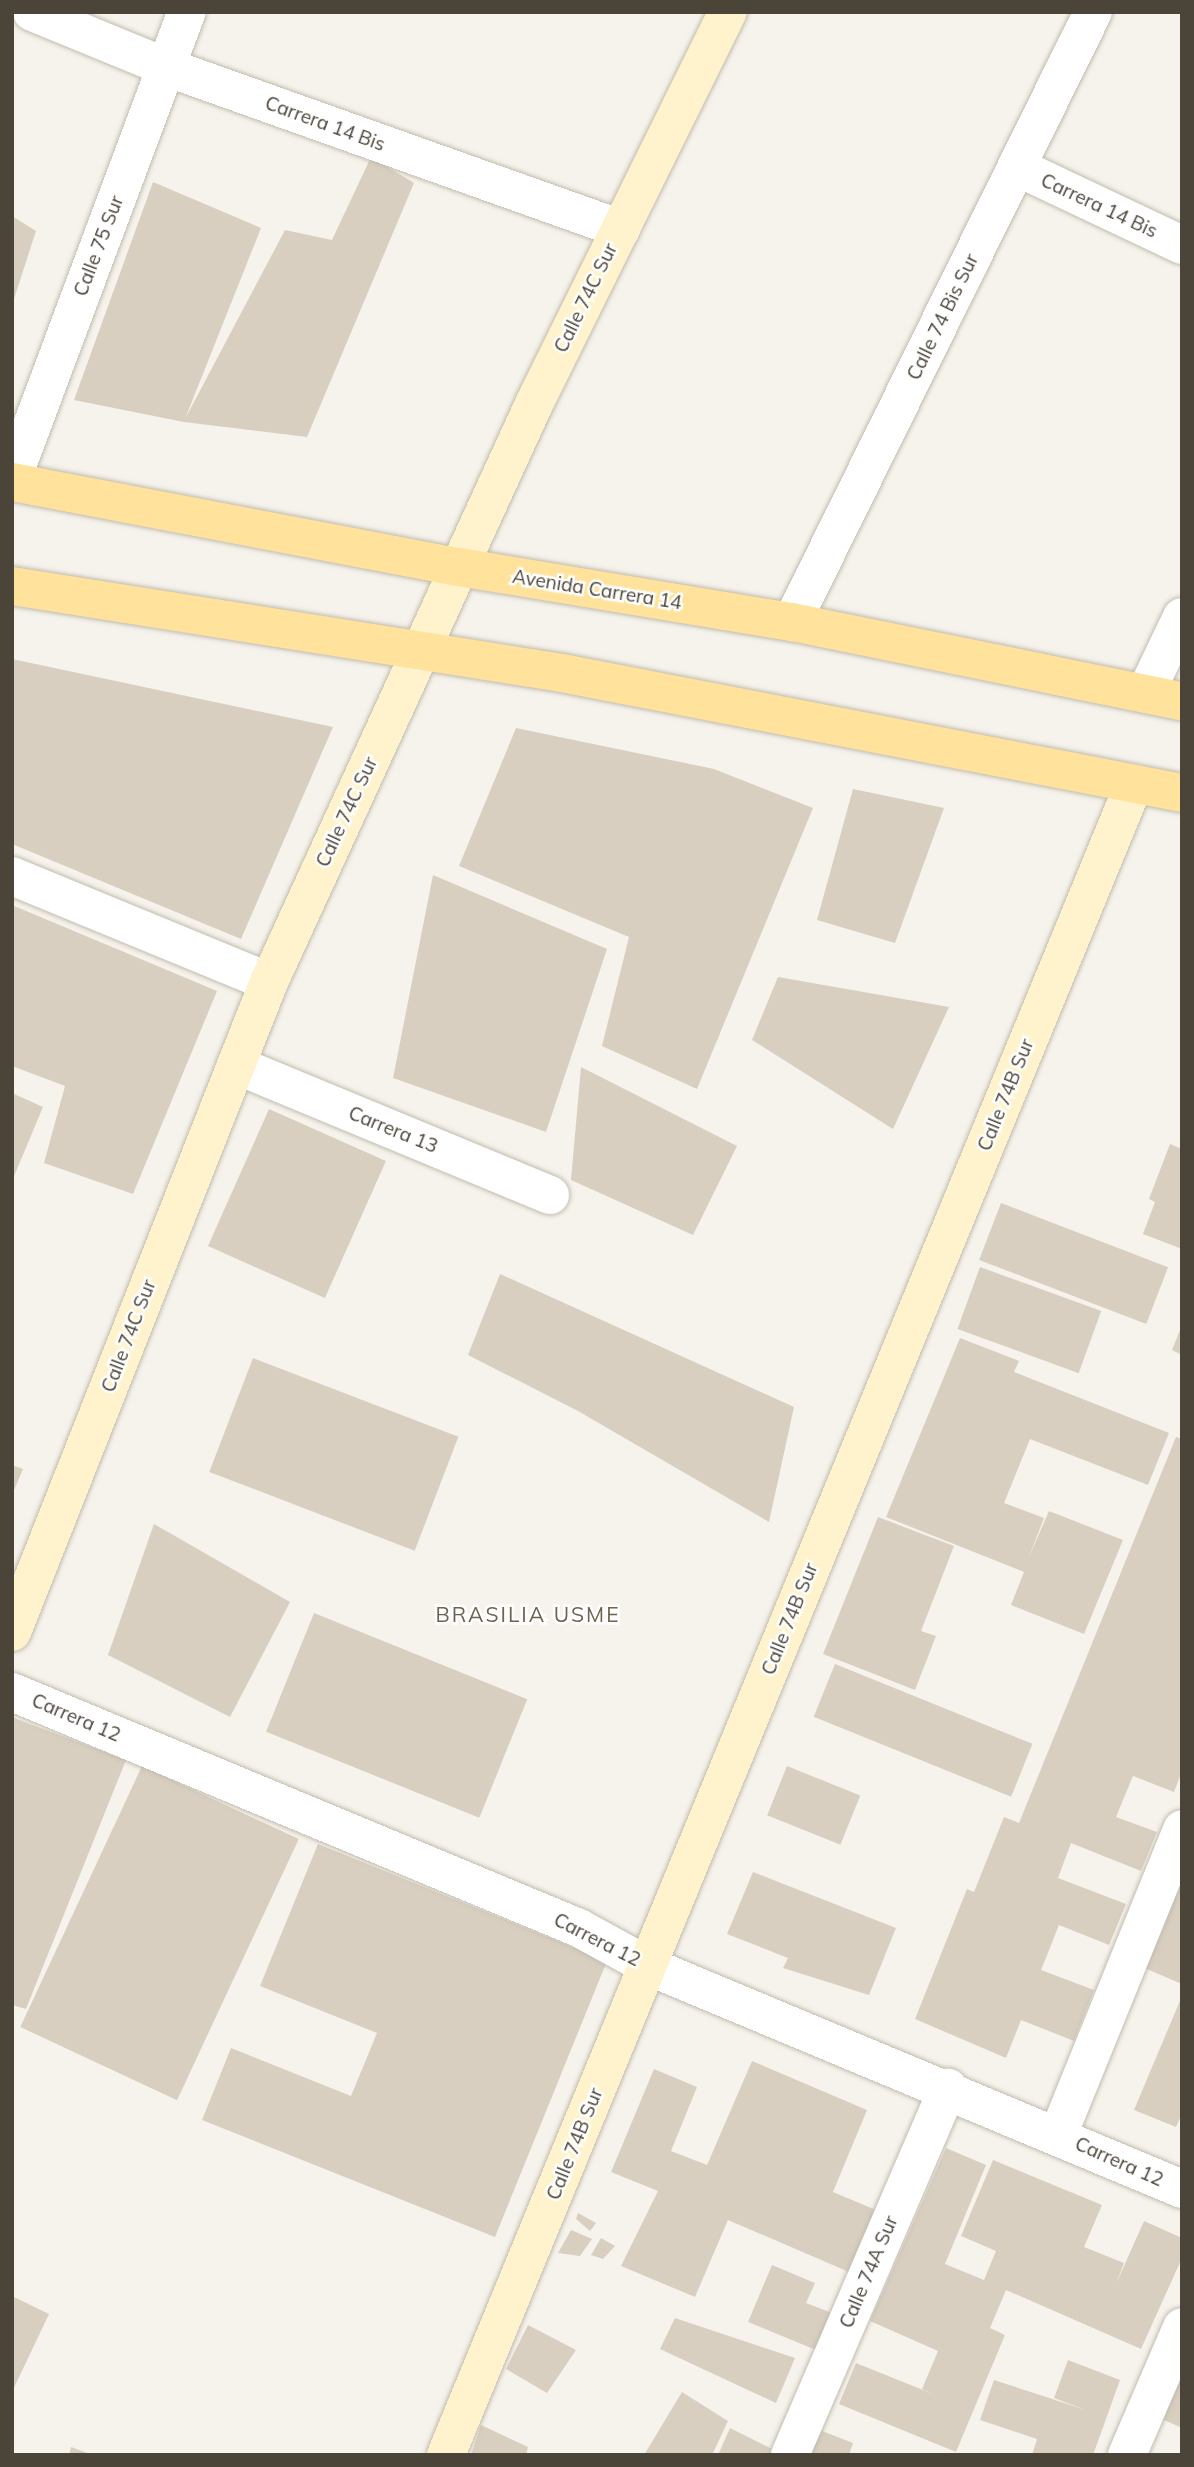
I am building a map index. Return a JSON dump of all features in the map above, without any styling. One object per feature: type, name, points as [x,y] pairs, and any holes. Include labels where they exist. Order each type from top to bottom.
[{"type":"main road","name":"Avenida Carrera 14","points":[[12,481],[459,567],[792,622],[1164,696]]},
{"type":"main road","points":[[12,586],[421,650],[897,735],[1182,793]]},
{"type":"street","name":"Carrera 14 Bis","points":[[32,12],[166,67],[621,229]]},
{"type":"street","name":"Calle 75 Sur","points":[[12,481],[187,12]]},
{"type":"street","name":"Calle 74C Sur","points":[[12,1632],[269,982],[459,567],[728,12]]},
{"type":"street","name":"Calle 74 Bis Sur","points":[[792,622],[1093,12]]},
{"type":"street","name":"Carrera 14 Bis","points":[[1017,167],[1182,245]]},
{"type":"street","points":[[1164,696],[1182,617]]},
{"type":"street","name":"Calle 74B Sur","points":[[446,2455],[1134,784]]},
{"type":"street","points":[[12,876],[269,982]]},
{"type":"street","name":"Carrera 13","points":[[236,1065],[550,1195]]},
{"type":"street","name":"Carrera 12","points":[[12,1692],[579,1928],[648,1966],[948,2088],[1182,2189]]},
{"type":"street","points":[[1058,2135],[1182,1829]]},
{"type":"street","name":"Calle 74A Sur","points":[[790,2455],[948,2088]]},
{"type":"street","points":[[1127,2455],[1182,2327]]},
{"type":"building","points":[[371,157],[414,183],[307,437],[184,422],[74,400],[153,182],[261,228],[185,419],[285,230],[332,240]]},
{"type":"building","points":[[12,216],[36,231],[13,302],[12,302]]},
{"type":"building","points":[[12,659],[333,727],[241,939],[12,844]]},
{"type":"building","points":[[516,728],[714,769],[813,808],[697,1089],[602,1046],[629,937],[459,866]]},
{"type":"building","points":[[853,789],[944,808],[895,943],[817,920]]},
{"type":"building","points":[[433,875],[607,949],[546,1132],[393,1078]]},
{"type":"building","points":[[12,905],[217,991],[133,1194],[44,1163],[65,1086],[12,1066]]},
{"type":"building","points":[[778,977],[949,1007],[893,1129],[752,1040]]},
{"type":"building","points":[[581,1067],[737,1146],[693,1235],[571,1180]]},
{"type":"building","points":[[12,1093],[43,1107],[12,1181]]},
{"type":"building","points":[[269,1109],[386,1161],[325,1298],[208,1246]]},
{"type":"building","points":[[1170,1144],[1182,1149],[1182,1249],[1143,1234],[1155,1202],[1149,1199]]},
{"type":"building","points":[[1001,1203],[1168,1267],[1146,1324],[979,1260]]},
{"type":"building","points":[[980,1267],[1101,1311],[1079,1373],[957,1329]]},
{"type":"building","points":[[500,1274],[794,1407],[769,1522],[578,1411],[468,1355]]},
{"type":"building","points":[[1182,1325],[1182,1355],[1172,1350]]},
{"type":"building","points":[[960,1338],[1019,1361],[1014,1372],[1169,1433],[1148,1485],[1030,1439],[1004,1503],[1044,1518],[1028,1559],[1049,1511],[1123,1540],[1084,1634],[1011,1605],[1024,1572],[886,1517]]},
{"type":"building","points":[[253,1358],[458,1437],[415,1551],[209,1472]]},
{"type":"building","points":[[1176,1437],[1182,1439],[1182,1771],[1174,1792],[1133,1776],[1116,1817],[1157,1832],[1141,1871],[1071,1843],[1058,1878],[1126,1904],[1109,1945],[1059,1925],[1041,1970],[1094,1990],[1074,2041],[1021,2020],[1006,2058],[915,2019],[967,1889],[974,1892],[1004,1817],[1019,1823]]},
{"type":"building","points":[[12,1465],[23,1469],[12,1495]]},
{"type":"building","points":[[878,1517],[954,1546],[921,1631],[936,1636],[915,1690],[823,1654]]},
{"type":"building","points":[[154,1524],[290,1602],[230,1717],[108,1655]]},
{"type":"building","points":[[314,1613],[527,1699],[479,1818],[266,1732]]},
{"type":"building","points":[[835,1664],[1032,1744],[1011,1797],[814,1717]]},
{"type":"building","points":[[14,1718],[126,1760],[26,2009],[12,2005]]},
{"type":"building","points":[[142,1766],[299,1839],[177,2100],[20,2027]]},
{"type":"building","points":[[787,1766],[860,1796],[840,1845],[767,1815]]},
{"type":"building","points":[[318,1844],[607,1961],[495,2237],[202,2120],[231,2048],[351,2096],[377,2033],[260,1986]]},
{"type":"building","points":[[753,1872],[896,1928],[869,1995],[783,1968],[788,1958],[727,1934]]},
{"type":"building","points":[[1182,1874],[1182,1984],[1142,1967]]},
{"type":"building","points":[[1182,1996],[1182,2114],[1176,2127],[1134,2110]]},
{"type":"building","points":[[752,2061],[867,2110],[833,2192],[876,2210],[849,2272],[728,2220],[695,2297],[621,2266],[658,2191],[611,2172],[654,2069],[697,2087],[671,2151],[707,2165]]},
{"type":"building","points":[[946,2148],[986,2165],[945,2264],[984,2280],[996,2251],[961,2236],[993,2160],[1102,2205],[1084,2247],[1124,2263],[1116,2284],[1144,2221],[1182,2238],[1182,2258],[1141,2349],[1006,2290],[990,2328],[1005,2335],[956,2452],[839,2404],[856,2363],[933,2394],[922,2389],[938,2351],[870,2321]]},
{"type":"building","points":[[578,2213],[596,2223],[590,2231],[576,2219]]},
{"type":"building","points":[[571,2230],[592,2239],[580,2256],[558,2253]]},
{"type":"building","points":[[601,2238],[615,2246],[603,2259],[591,2255]]},
{"type":"building","points":[[772,2265],[815,2283],[806,2303],[832,2313],[816,2350],[748,2322]]},
{"type":"building","points":[[12,2296],[49,2314],[12,2392]]},
{"type":"building","points":[[675,2318],[795,2358],[776,2403],[660,2349]]},
{"type":"building","points":[[528,2325],[576,2350],[547,2393],[506,2369]]},
{"type":"building","points":[[1182,2351],[1182,2428],[1153,2415]]},
{"type":"building","points":[[1068,2360],[1120,2380],[1093,2455],[1032,2455],[1037,2439],[980,2420],[994,2380],[1086,2410],[1054,2398]]},
{"type":"building","points":[[682,2392],[728,2421],[712,2455],[644,2455]]},
{"type":"building","points":[[481,2425],[528,2447],[526,2455],[471,2455]]},
{"type":"building","points":[[730,2428],[772,2449],[770,2455],[718,2455]]},
{"type":"building","points":[[817,2429],[853,2443],[849,2455],[806,2455]]},
{"type":"building","points":[[71,2447],[90,2454],[90,2455],[69,2455]]},
{"type":"district","name":"BRASILIA USME","points":[[528,1614]]}]
